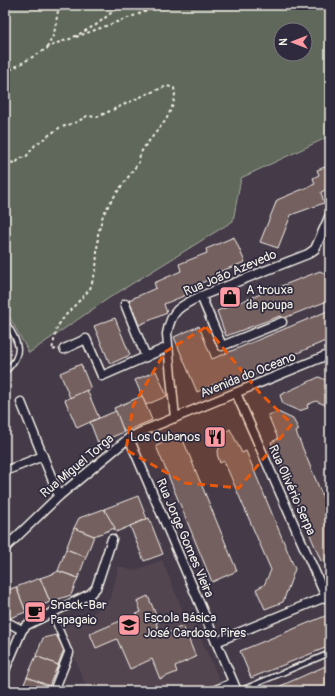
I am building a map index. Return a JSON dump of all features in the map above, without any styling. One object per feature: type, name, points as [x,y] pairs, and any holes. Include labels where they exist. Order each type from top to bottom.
[{"type":"street","name":"Rua João Azevedo","points":[[175,418],[167,334],[169,322],[174,312],[185,303],[201,296],[308,254],[315,249],[330,215]]},
{"type":"street","points":[[201,296],[222,346],[282,322]]},
{"type":"street","points":[[125,304],[146,357]]},
{"type":"street","points":[[63,349],[86,339],[102,376],[168,347]]},
{"type":"street","name":"Avenida do Oceano","points":[[175,418],[330,354]]},
{"type":"street","name":"Rua Olivério Serpa","points":[[236,393],[328,596]]},
{"type":"street","points":[[22,402],[59,496]]},
{"type":"street","name":"Rua Miguel Torga","points":[[5,548],[59,496],[130,438],[144,430],[175,418]]},
{"type":"street","name":"Rua Jorge Gomes Vieira","points":[[130,438],[233,683],[238,691]]},
{"type":"street","points":[[5,471],[43,456]]},
{"type":"street","points":[[5,670],[22,630],[27,625],[90,594],[96,588],[112,539]]},
{"type":"street","points":[[216,642],[328,596]]},
{"type":"street","points":[[52,613],[69,653],[54,691]]},
{"type":"street","points":[[5,621],[22,630]]},
{"type":"street","points":[[213,691],[233,683]]},
{"type":"lane","points":[[5,320],[16,338],[18,349],[17,359],[5,372]]},
{"type":"lane","points":[[238,691],[330,653]]},
{"type":"path","points":[[46,49],[54,34],[60,5]]},
{"type":"path","points":[[70,40],[96,25],[121,5]]},
{"type":"path","points":[[5,75],[10,70],[57,44],[155,8],[171,7],[176,5]]},
{"type":"path","points":[[5,162],[16,163],[20,158],[26,156],[35,145],[59,128],[78,122],[87,116],[97,117],[167,86],[174,88],[175,94],[173,105],[166,120],[145,146],[140,154],[139,162],[111,201],[103,215],[98,234],[96,270],[90,289],[57,327],[52,350],[63,349]]},
{"type":"highlighted area","points":[[206,327],[260,393],[292,424],[239,488],[185,483],[126,450],[133,406],[165,352]]},
{"type":"shaded area","name":"Escola Básica José Cardoso Pires","points":[[162,560],[188,623],[193,621],[221,683],[202,691],[88,691],[61,626],[95,612],[110,598],[119,566],[133,571]]},
{"type":"green space","points":[[5,5],[330,5],[330,136],[241,178],[233,221],[109,298],[29,353],[5,309]]},
{"type":"building","points":[[330,165],[330,188],[321,192],[324,203],[291,215],[278,248],[260,242],[277,200],[315,184],[313,178],[319,175],[317,170]]},
{"type":"building","points":[[234,237],[245,262],[216,273],[218,276],[189,288],[191,293],[164,304],[167,313],[139,325],[129,300],[156,288],[154,283],[181,271],[179,264],[207,253],[206,249]]},
{"type":"building","points":[[320,271],[330,276],[330,300],[284,318],[280,316],[226,336],[217,311]]},
{"type":"building","points":[[330,310],[330,339],[272,364],[272,368],[219,388],[217,383],[197,392],[174,337],[199,326],[212,359]]},
{"type":"building","points":[[115,318],[130,355],[110,364],[94,326]]},
{"type":"building","points":[[81,364],[91,389],[70,398],[60,373]]},
{"type":"building","points":[[156,371],[167,396],[146,405],[135,380]]},
{"type":"building","points":[[319,377],[330,382],[330,407],[316,401],[307,405],[308,408],[299,411],[283,404],[280,395]]},
{"type":"building","points":[[87,390],[99,418],[77,428],[65,400]]},
{"type":"building","points":[[142,396],[152,420],[124,432],[114,408]]},
{"type":"building","points":[[116,411],[124,432],[98,443],[90,422]]},
{"type":"building","points":[[278,412],[293,419],[299,430],[296,432],[330,514],[330,565],[321,561],[271,442],[278,439],[268,415]]},
{"type":"building","points":[[230,429],[242,453],[246,451],[295,569],[283,602],[265,609],[256,589],[264,585],[271,570],[224,461],[220,463],[217,454],[225,432]]},
{"type":"building","points":[[181,435],[237,571],[212,582],[156,446]]},
{"type":"building","points":[[138,496],[147,519],[116,532],[104,509]]},
{"type":"building","points":[[104,509],[115,528],[94,536],[74,528],[79,518]]},
{"type":"building","points":[[149,518],[163,554],[144,561],[130,526]]},
{"type":"building","points":[[74,528],[94,536],[86,557],[66,549]]},
{"type":"building","points":[[66,549],[86,557],[78,578],[58,571]]},
{"type":"building","points":[[58,571],[78,578],[71,595],[50,602],[40,578]]},
{"type":"building","points":[[40,578],[50,602],[26,612],[16,587]]},
{"type":"building","points":[[16,587],[26,612],[7,619],[5,618],[5,591]]},
{"type":"building","points":[[148,596],[159,622],[156,623],[161,636],[183,626],[196,657],[175,666],[177,672],[160,679],[152,659],[130,669],[117,639],[96,648],[90,634],[141,612],[137,601]]},
{"type":"building","points":[[330,614],[330,646],[251,678],[240,651]]},
{"type":"building","points":[[56,635],[64,649],[58,665],[36,656],[43,638]]},
{"type":"building","points":[[36,656],[58,665],[49,686],[27,677]]},
{"type":"building","points":[[330,664],[330,691],[269,691]]},
{"type":"building","points":[[27,677],[49,686],[47,691],[21,691]]},
{"type":"place","name":"A trouxa da poupa","points":[[230,297]]},
{"type":"place","name":"Los Cubanos","points":[[215,437]]},
{"type":"place","name":"Snack-Bar Papagaio","points":[[35,612]]},
{"type":"place","name":"Escola Básica José Cardoso Pires","points":[[129,625]]}]
